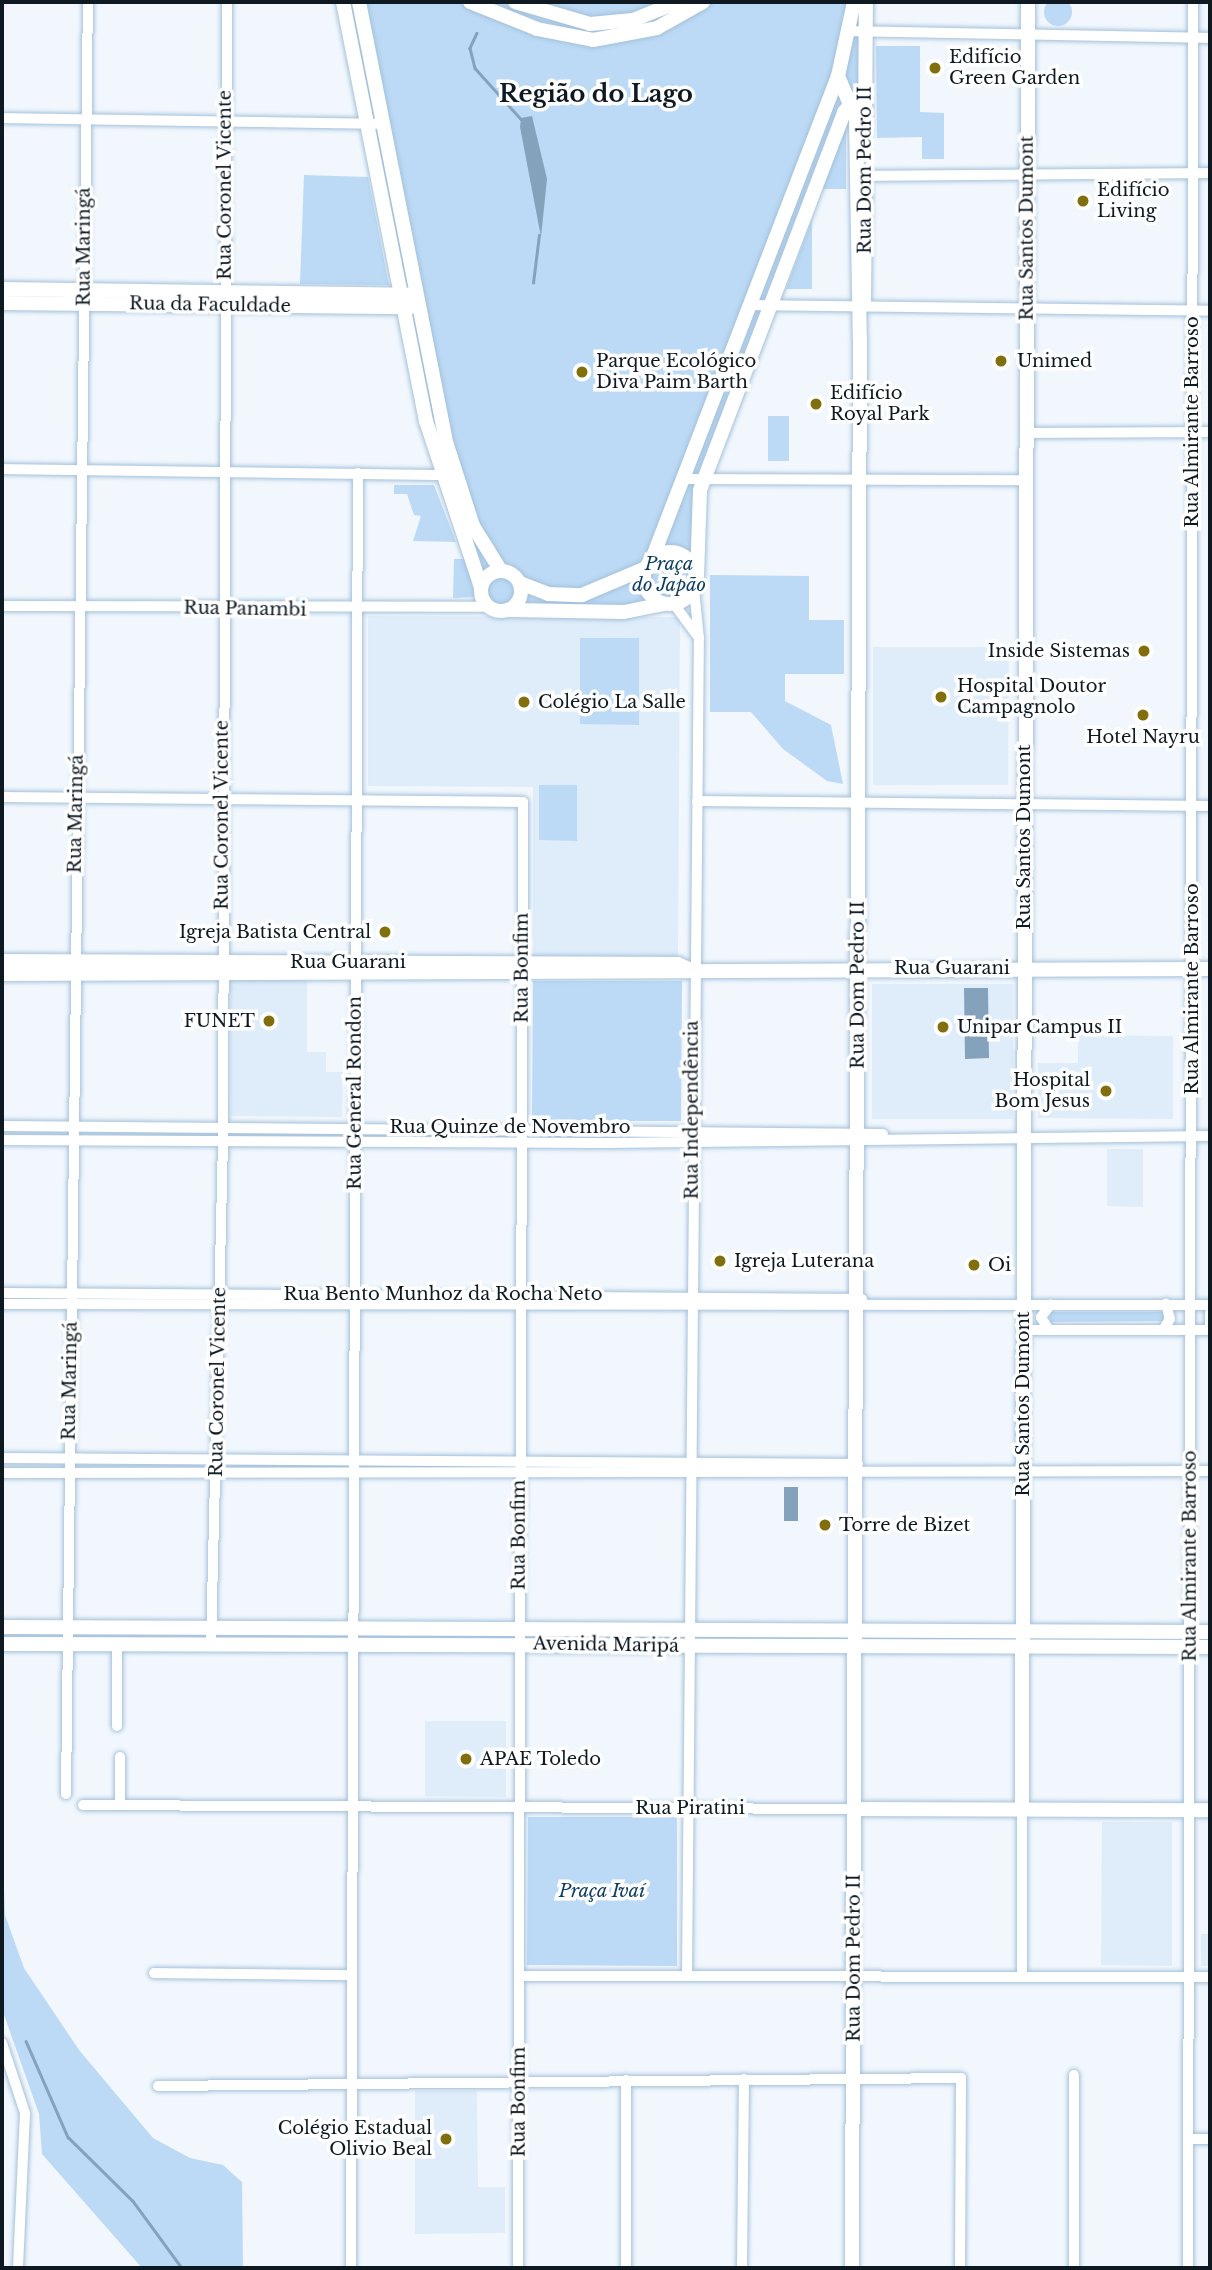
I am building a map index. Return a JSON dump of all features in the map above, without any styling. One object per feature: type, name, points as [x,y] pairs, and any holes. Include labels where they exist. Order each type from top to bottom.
[{"type":"street","name":"Rua Maringá","points":[[67,1626],[88,2]]},
{"type":"street","name":"Rua Coronel Vicente","points":[[212,1628],[223,1142],[221,970],[227,2]]},
{"type":"street","points":[[343,2],[402,301],[440,474],[488,607],[510,610],[624,612],[669,604],[695,582],[704,479],[768,306],[851,100],[865,89]]},
{"type":"street","points":[[359,2],[455,475],[479,537],[501,571],[520,583],[548,594],[582,595],[649,563],[683,555],[695,582]]},
{"type":"street","points":[[365,2],[365,33]]},
{"type":"street","points":[[473,3],[499,2]]},
{"type":"street","points":[[515,2],[590,24],[633,20],[678,2]]},
{"type":"street","points":[[473,3],[537,29],[593,40],[657,28],[703,2]]},
{"type":"street","points":[[699,639],[669,604],[648,591],[649,563],[685,479],[838,76],[858,31],[854,2]]},
{"type":"street","name":"Rua Dom Pedro II","points":[[852,2268],[856,1469],[861,1302],[858,1135],[860,176],[865,89],[858,31],[866,2]]},
{"type":"street","name":"Rua Santos Dumont","points":[[1022,1646],[1028,2]]},
{"type":"street","name":"Rua Almirante Barroso","points":[[1188,2268],[1193,2]]},
{"type":"street","points":[[858,31],[1210,38]]},
{"type":"street","name":"Rua Dom Pedro II","points":[[838,76],[851,100],[860,176]]},
{"type":"street","points":[[2,118],[383,124]]},
{"type":"street","points":[[860,176],[1210,173]]},
{"type":"street","name":"Rua da Faculdade","points":[[2,289],[84,297],[418,301]]},
{"type":"street","name":"Rua da Faculdade","points":[[2,303],[84,297]]},
{"type":"street","points":[[750,305],[1210,311]]},
{"type":"street","points":[[1026,433],[1210,432]]},
{"type":"street","points":[[2,468],[455,475]]},
{"type":"street","name":"Rua General Rondon","points":[[353,1645],[358,473]]},
{"type":"street","points":[[685,479],[1025,480]]},
{"type":"street","points":[[481,587],[501,571]]},
{"type":"street","name":"Rua Independência","points":[[687,1975],[692,1638],[691,1143],[699,639],[695,582]]},
{"type":"street","points":[[510,610],[522,595],[520,583]]},
{"type":"street","name":"Rua Panambi","points":[[2,606],[358,610],[488,607]]},
{"type":"street","points":[[2,797],[356,801]]},
{"type":"street","name":"Rua Bonfim","points":[[356,801],[523,802],[519,1459],[519,2268]]},
{"type":"street","points":[[697,801],[1210,806]]},
{"type":"street","name":"Rua Guarani","points":[[2,961],[74,968],[221,970],[522,970],[678,964],[693,971],[1210,969]]},
{"type":"street","name":"Rua Guarani","points":[[2,974],[74,968]]},
{"type":"street","name":"Rua Quinze de Novembro","points":[[2,1126],[692,1128],[891,1136],[1210,1136]]},
{"type":"street","name":"Rua Quinze de Novembro","points":[[2,1140],[691,1143],[858,1135]]},
{"type":"street","name":"Rua Bento Munhoz da Rocha Neto","points":[[2,1293],[71,1298],[1210,1305]]},
{"type":"street","points":[[2,1304],[71,1298]]},
{"type":"street","points":[[1049,1330],[1041,1317],[1051,1304]]},
{"type":"street","points":[[1163,1330],[1170,1319],[1166,1304]]},
{"type":"street","points":[[1210,1313],[1210,1325]]},
{"type":"street","points":[[1023,1330],[1210,1330]]},
{"type":"street","points":[[2,1458],[692,1460],[871,1470],[1210,1471]]},
{"type":"street","points":[[2,1472],[692,1475],[856,1469]]},
{"type":"street","points":[[66,1794],[67,1626]]},
{"type":"street","name":"Avenida Maripá","points":[[2,1627],[353,1629],[520,1637],[692,1638],[857,1647],[1000,1638],[1021,1631],[1166,1632],[1189,1639],[1210,1640]]},
{"type":"street","points":[[211,1646],[212,1628]]},
{"type":"street","points":[[873,1647],[879,1630]]},
{"type":"street","name":"Avenida Maripá","points":[[710,1639],[879,1630],[1000,1638],[1022,1646],[1042,1647],[1167,1648],[1189,1639]]},
{"type":"street","points":[[1042,1647],[1046,1631]]},
{"type":"street","points":[[1166,1632],[1167,1648]]},
{"type":"street","name":"Avenida Maripá","points":[[2,1644],[353,1645],[520,1637]]},
{"type":"street","points":[[117,1645],[117,1726]]},
{"type":"street","points":[[351,2268],[353,1645]]},
{"type":"street","points":[[1022,1646],[1022,1975]]},
{"type":"street","points":[[120,1757],[120,1805]]},
{"type":"street","name":"Rua Piratini","points":[[83,1805],[1210,1811]]},
{"type":"street","points":[[154,1973],[352,1975]]},
{"type":"street","points":[[519,1976],[1210,1977]]},
{"type":"street","points":[[2,2043],[25,2113],[18,2268]]},
{"type":"street","points":[[1074,2075],[1074,2268]]},
{"type":"street","points":[[158,2086],[961,2078],[960,2268]]},
{"type":"street","points":[[742,2268],[744,2079]]},
{"type":"street","points":[[626,2081],[626,2268]]},
{"type":"street","points":[[1188,2139],[1210,2139]]},
{"type":"shaded area","points":[[532,116],[547,179],[541,237],[520,127],[521,118]]},
{"type":"shaded area","name":"Colégio La Salle","points":[[368,616],[680,617],[678,956],[533,956],[533,787],[368,786]]},
{"type":"shaded area","name":"Hospital Doutor Campagnolo","points":[[873,647],[1009,647],[1008,785],[873,785]]},
{"type":"shaded area","name":"FUNET","points":[[307,978],[307,1052],[326,1052],[326,1072],[343,1072],[342,1117],[231,1116],[230,979]]},
{"type":"shaded area","name":"Unipar Campus II","points":[[872,984],[1013,984],[1013,1119],[872,1119]]},
{"type":"shaded area","points":[[964,988],[988,988],[989,1058],[965,1059]]},
{"type":"shaded area","name":"Hospital Bom Jesus","points":[[1078,1035],[1173,1036],[1173,1119],[1038,1118],[1038,1063],[1078,1063]]},
{"type":"shaded area","points":[[1107,1149],[1143,1149],[1143,1207],[1107,1206]]},
{"type":"shaded area","points":[[784,1487],[798,1487],[798,1521],[784,1521]]},
{"type":"shaded area","name":"APAE Toledo","points":[[425,1721],[506,1721],[506,1797],[425,1796]]},
{"type":"shaded area","points":[[1102,1822],[1172,1822],[1172,1966],[1101,1965]]},
{"type":"shaded area","points":[[1201,1934],[1210,1934],[1210,1966],[1201,1966]]},
{"type":"shaded area","name":"Colégio Estadual Olivio Beal","points":[[415,2091],[477,2091],[478,2187],[505,2187],[505,2233],[415,2234]]},
{"type":"green space","points":[[1058,-2],[1068,2],[1072,12],[1068,22],[1058,26],[1048,22],[1044,12],[1048,2]]},
{"type":"green space","name":"Parque Ecológico Diva Paim Barth","points":[[342,2],[859,2],[862,83],[846,122],[846,189],[818,189],[695,485],[694,584],[679,598],[658,605],[497,611],[479,576],[442,460]]},
{"type":"green space","points":[[876,46],[920,46],[920,112],[944,113],[944,159],[922,159],[922,137],[877,138]]},
{"type":"green space","points":[[304,175],[368,177],[389,285],[300,284]]},
{"type":"green space","points":[[812,220],[812,289],[786,289]]},
{"type":"green space","points":[[768,416],[789,416],[789,461],[768,461]]},
{"type":"green space","points":[[394,485],[434,485],[456,542],[413,541],[421,516],[414,515],[407,494],[394,494]]},
{"type":"green space","points":[[454,559],[466,559],[475,597],[453,598]]},
{"type":"green space","points":[[710,575],[809,576],[809,620],[844,620],[844,674],[785,674],[785,701],[831,725],[843,784],[827,781],[783,749],[751,712],[710,712]]},
{"type":"green space","points":[[580,638],[639,638],[639,725],[580,724]]},
{"type":"green space","points":[[539,785],[577,785],[577,841],[539,840]]},
{"type":"green space","points":[[533,981],[682,981],[681,1121],[532,1121]]},
{"type":"green space","points":[[1050,1312],[1163,1312],[1163,1321],[1050,1322]]},
{"type":"green space","name":"Praça Ivaí","points":[[528,1817],[677,1817],[677,1966],[527,1965]]},
{"type":"green space","points":[[2,1841],[5,1915],[24,1968],[79,2050],[153,2138],[190,2158],[223,2165],[242,2182],[243,2268],[142,2268],[42,2154],[39,2114],[2,2009]]},
{"type":"waterway","points":[[477,33],[470,48],[475,68],[521,119]]},
{"type":"waterway","points":[[533,283],[539,235]]},
{"type":"waterway","points":[[26,2041],[68,2137],[133,2201],[182,2268]]},
{"type":"place","name":"Edifício Green Garden","points":[[935,68]]},
{"type":"place","name":"Edifício Living","points":[[1083,201]]},
{"type":"place","name":"Unimed","points":[[1001,361]]},
{"type":"place","name":"Parque Ecológico Diva Paim Barth","points":[[582,372]]},
{"type":"place","name":"Edifício Royal Park","points":[[816,404]]},
{"type":"place","name":"Inside Sistemas","points":[[1144,651]]},
{"type":"place","name":"Hospital Doutor Campagnolo","points":[[941,697]]},
{"type":"place","name":"Colégio La Salle","points":[[524,702]]},
{"type":"place","name":"Hotel Nayru","points":[[1143,715]]},
{"type":"place","name":"Igreja Batista Central","points":[[385,932]]},
{"type":"place","name":"FUNET","points":[[269,1021]]},
{"type":"place","name":"Unipar Campus II","points":[[943,1027]]},
{"type":"place","name":"Hospital Bom Jesus","points":[[1106,1091]]},
{"type":"place","name":"Igreja Luterana","points":[[720,1261]]},
{"type":"place","name":"Oi","points":[[974,1265]]},
{"type":"place","name":"Torre de Bizet","points":[[825,1525]]},
{"type":"place","name":"APAE Toledo","points":[[466,1759]]},
{"type":"place","name":"Colégio Estadual Olivio Beal","points":[[446,2139]]},
{"type":"district","name":"Região do Lago","points":[[596,94]]},
{"type":"park label","name":"Praça do Japão","points":[[669,575]]}]
